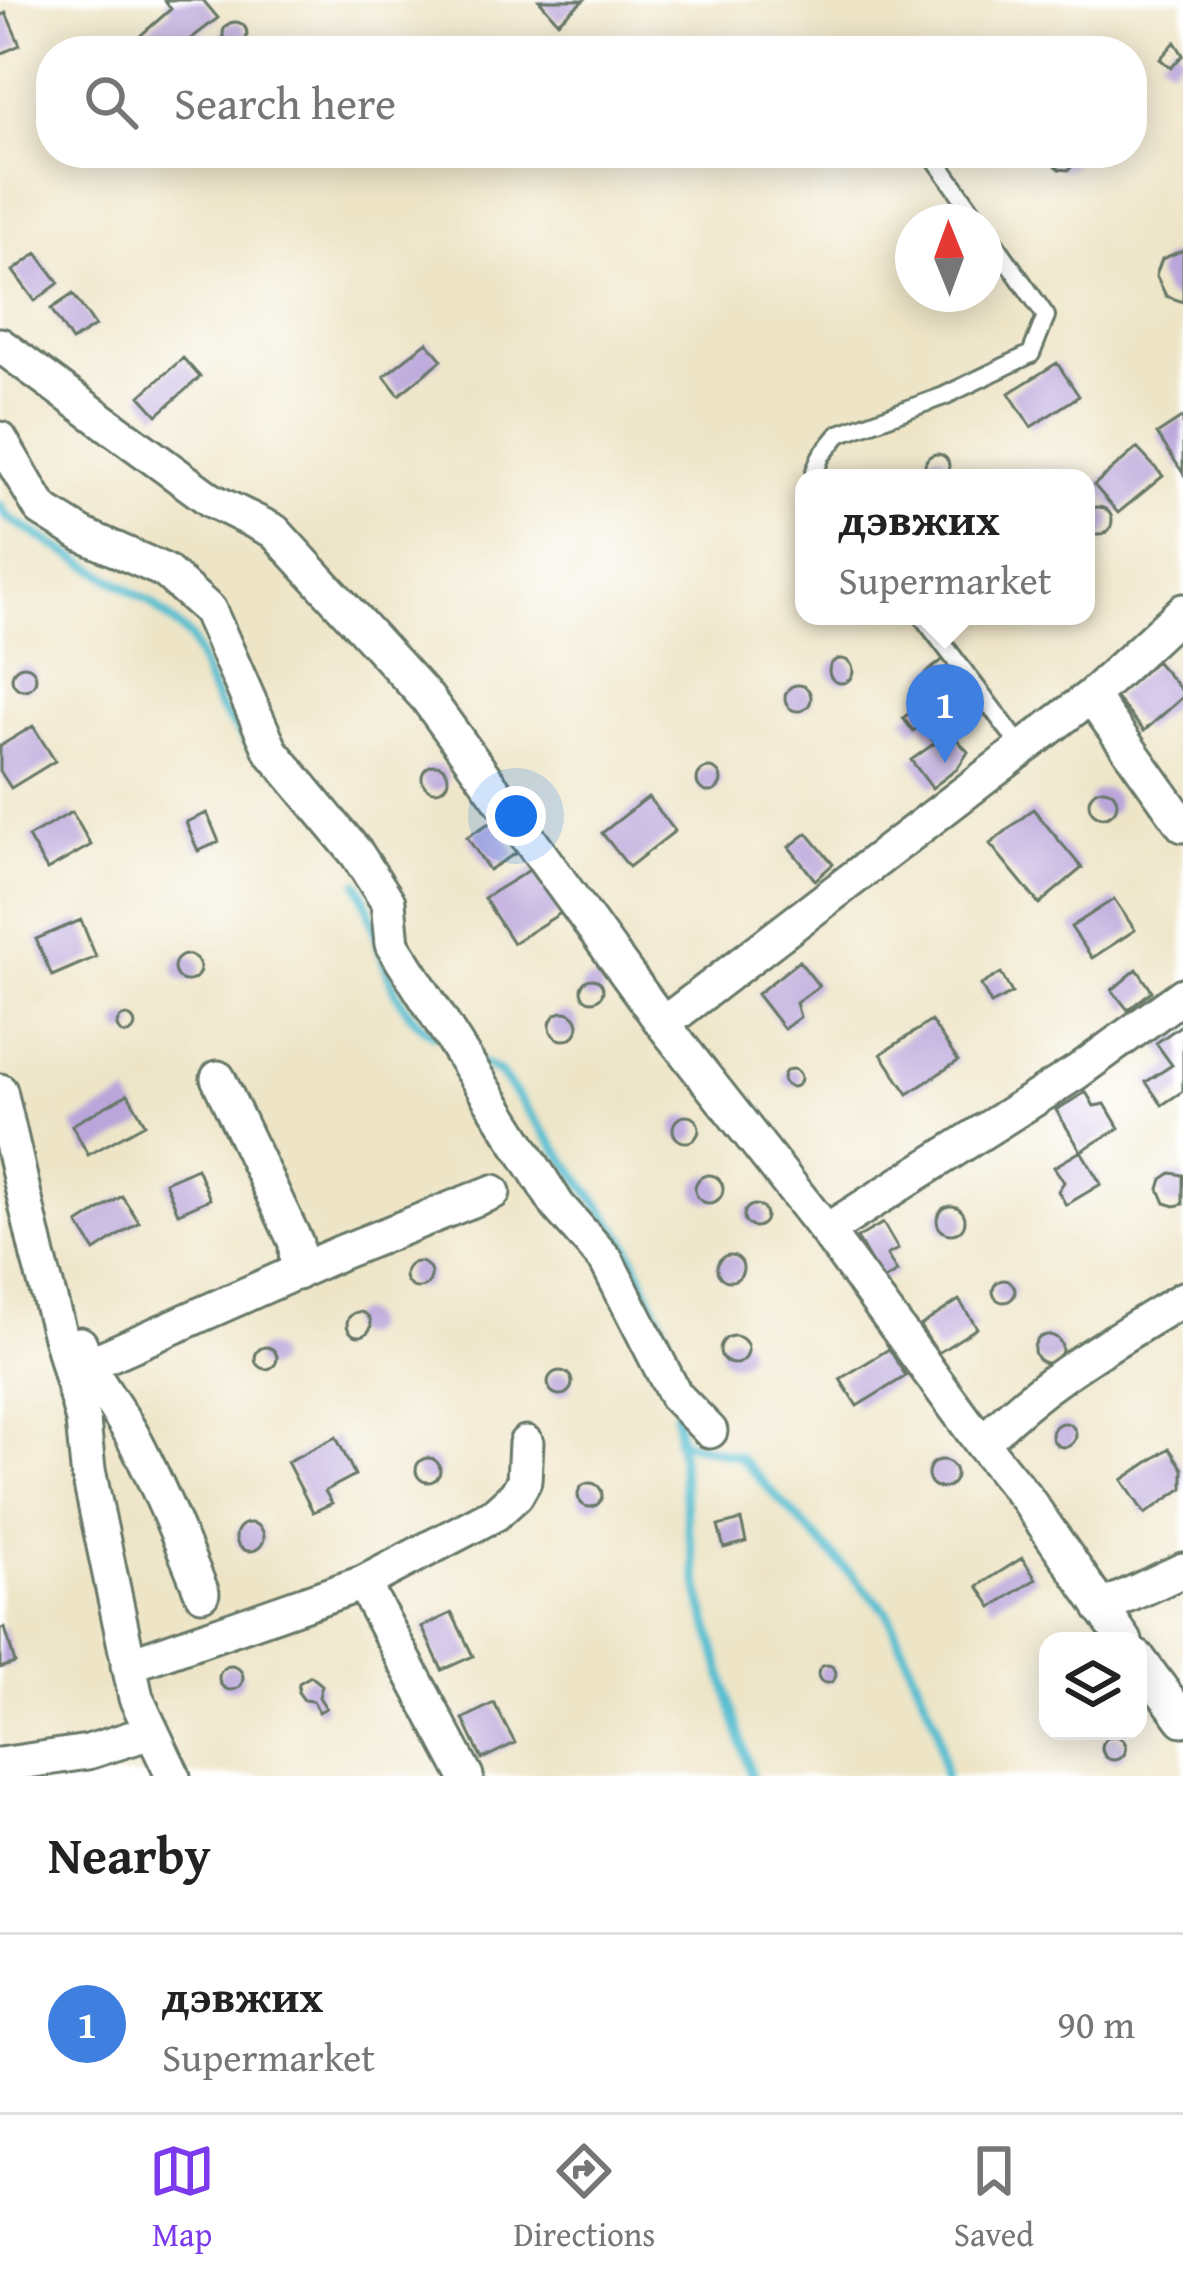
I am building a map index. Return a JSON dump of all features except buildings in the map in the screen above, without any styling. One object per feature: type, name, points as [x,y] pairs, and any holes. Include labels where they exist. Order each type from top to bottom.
[{"type":"street","points":[[0,345],[211,500],[274,531],[427,698],[663,1024],[1026,1498],[1119,1632]]},
{"type":"street","points":[[0,439],[41,509],[83,535],[165,571],[209,610],[272,751],[358,854],[388,902],[392,944],[558,1207],[606,1260],[675,1395],[710,1431]]},
{"type":"street","points":[[663,1024],[1091,696],[1183,611]]},
{"type":"street","points":[[1091,696],[1183,824]]},
{"type":"street","points":[[826,1231],[1077,1072],[1183,995]]},
{"type":"street","points":[[218,1078],[296,1243],[297,1273]]},
{"type":"street","points":[[0,1091],[83,1421],[88,1469],[128,1665],[151,1732],[173,1776]]},
{"type":"street","points":[[87,1365],[493,1192]]},
{"type":"street","points":[[38,1256],[87,1365],[130,1433],[165,1503],[202,1592]]},
{"type":"street","points":[[982,1444],[998,1426],[1106,1345],[1183,1299]]},
{"type":"street","points":[[128,1665],[363,1583],[495,1514],[524,1481],[526,1443]]},
{"type":"street","points":[[1101,1609],[1183,1570]]},
{"type":"street","points":[[363,1583],[466,1776]]},
{"type":"street","points":[[1147,1670],[1183,1719]]},
{"type":"street","points":[[0,1765],[88,1752],[151,1732]]},
{"type":"lane","points":[[942,168],[967,204]]},
{"type":"lane","points":[[816,469],[838,434],[944,396],[1031,354],[1046,316],[1003,255]]},
{"type":"lane","points":[[929,625],[1023,749]]},
{"type":"waterway","points":[[0,505],[7,517],[151,603],[191,638],[217,704],[258,757]]},
{"type":"waterway","points":[[358,883],[393,986],[403,1005],[434,1035]]},
{"type":"waterway","points":[[479,1062],[499,1072],[627,1243],[665,1330],[669,1354]]},
{"type":"waterway","points":[[676,1412],[701,1599],[751,1776]]},
{"type":"waterway","points":[[677,1440],[739,1457],[887,1612],[937,1726],[945,1776]]},
{"type":"place","name":"дэвжих","points":[[945,763]]}]
